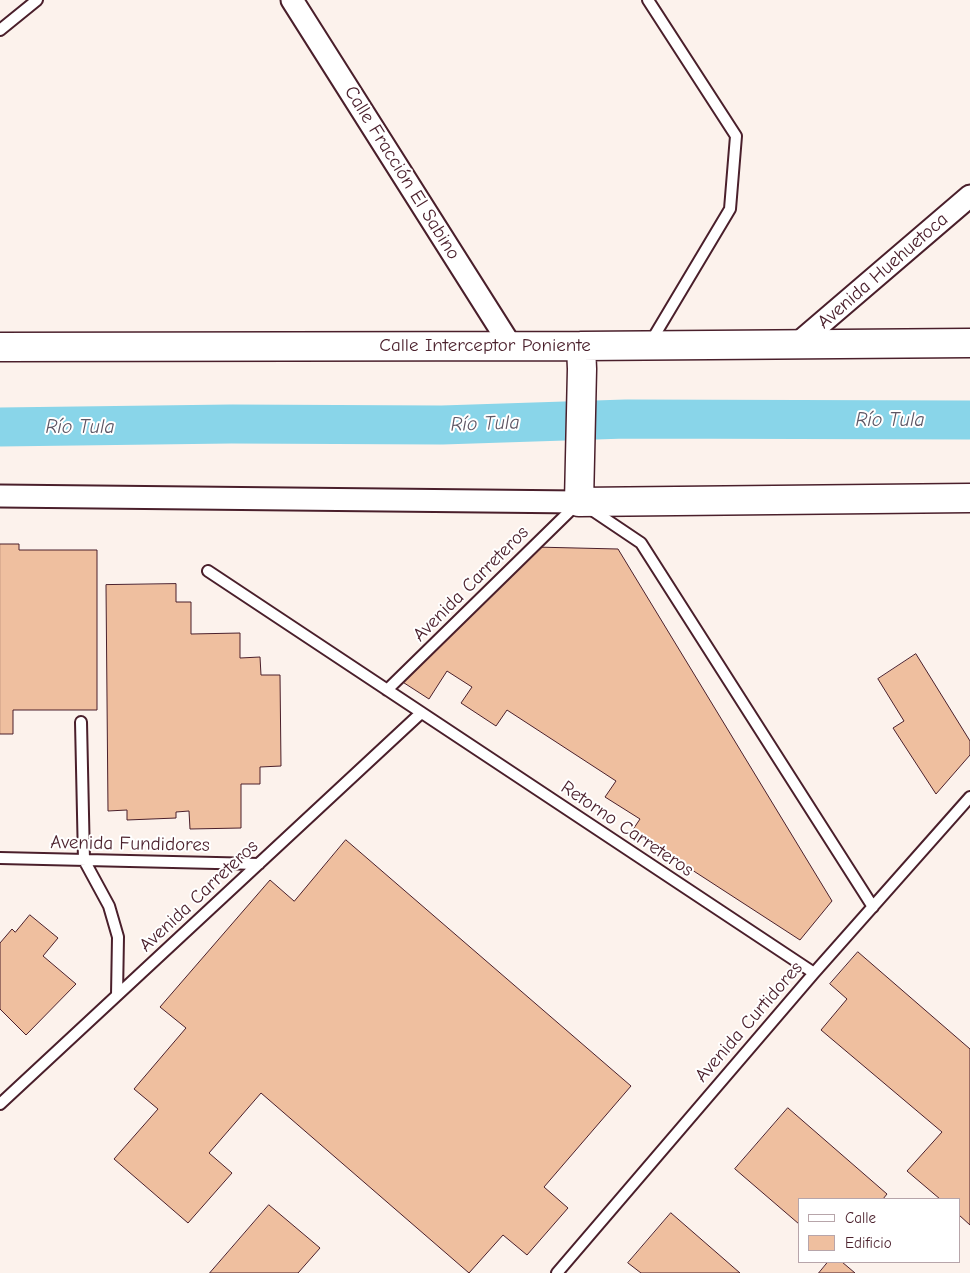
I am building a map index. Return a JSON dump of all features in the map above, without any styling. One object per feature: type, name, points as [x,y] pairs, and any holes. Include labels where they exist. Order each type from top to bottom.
[{"type":"main road","name":"Calle Interceptor Poniente","points":[[0,347],[511,346],[581,358],[648,346],[970,344]]},
{"type":"main road","points":[[581,358],[580,494],[970,498]]},
{"type":"street","name":"Calle Fracción El Sabino","points":[[292,0],[511,346]]},
{"type":"street","name":"Avenida Huehuetoca","points":[[796,346],[970,196]]},
{"type":"street","points":[[0,496],[580,494]]},
{"type":"lane","points":[[0,30],[37,0]]},
{"type":"lane","points":[[648,0],[736,136],[730,209],[648,346]]},
{"type":"lane","points":[[580,494],[641,543],[872,907]]},
{"type":"lane","name":"Avenida Carreteros","points":[[387,690],[580,494]]},
{"type":"lane","name":"Retorno Carreteros","points":[[208,571],[814,973]]},
{"type":"lane","name":"Avenida Carreteros","points":[[0,1104],[421,713]]},
{"type":"lane","points":[[81,722],[84,860],[109,906],[118,937],[117,995]]},
{"type":"lane","name":"Avenida Curtidores","points":[[557,1273],[814,973],[970,797]]},
{"type":"lane","name":"Avenida Fundidores","points":[[0,858],[259,864]]},
{"type":"building","points":[[0,544],[19,544],[19,550],[97,550],[97,710],[13,710],[13,734],[0,734]]},
{"type":"building","points":[[534,547],[618,549],[832,901],[800,940],[632,831],[640,819],[605,797],[616,781],[507,710],[496,726],[461,703],[472,687],[447,671],[429,699],[398,679]]},
{"type":"building","points":[[176,584],[176,602],[191,602],[191,634],[240,633],[240,658],[260,657],[261,675],[280,675],[281,766],[260,767],[260,784],[241,784],[241,828],[190,829],[189,811],[176,812],[176,818],[127,820],[127,810],[108,811],[106,585]]},
{"type":"building","points":[[916,654],[970,741],[970,755],[936,794],[893,728],[904,721],[878,679]]},
{"type":"building","points":[[346,840],[631,1086],[544,1187],[568,1208],[527,1255],[503,1235],[469,1273],[261,1093],[209,1153],[232,1173],[188,1223],[114,1159],[158,1109],[134,1089],[186,1028],[160,1007],[270,880],[294,901]]},
{"type":"building","points":[[30,915],[58,938],[43,956],[76,984],[26,1035],[0,1009],[0,943],[12,929],[15,932]]},
{"type":"building","points":[[858,952],[970,1049],[970,1225],[960,1216],[960,1198],[939,1198],[907,1171],[942,1132],[821,1030],[847,999],[830,984]]},
{"type":"building","points":[[788,1108],[887,1194],[884,1198],[798,1198],[798,1223],[735,1169]]},
{"type":"building","points":[[269,1205],[320,1248],[298,1273],[210,1273]]},
{"type":"building","points":[[671,1213],[740,1273],[641,1273],[628,1263]]},
{"type":"building","points":[[827,1263],[843,1263],[855,1273],[819,1273]]},
{"type":"waterway","name":"Río Tula","points":[[0,427],[231,424],[442,425],[626,419],[970,420]]}]
